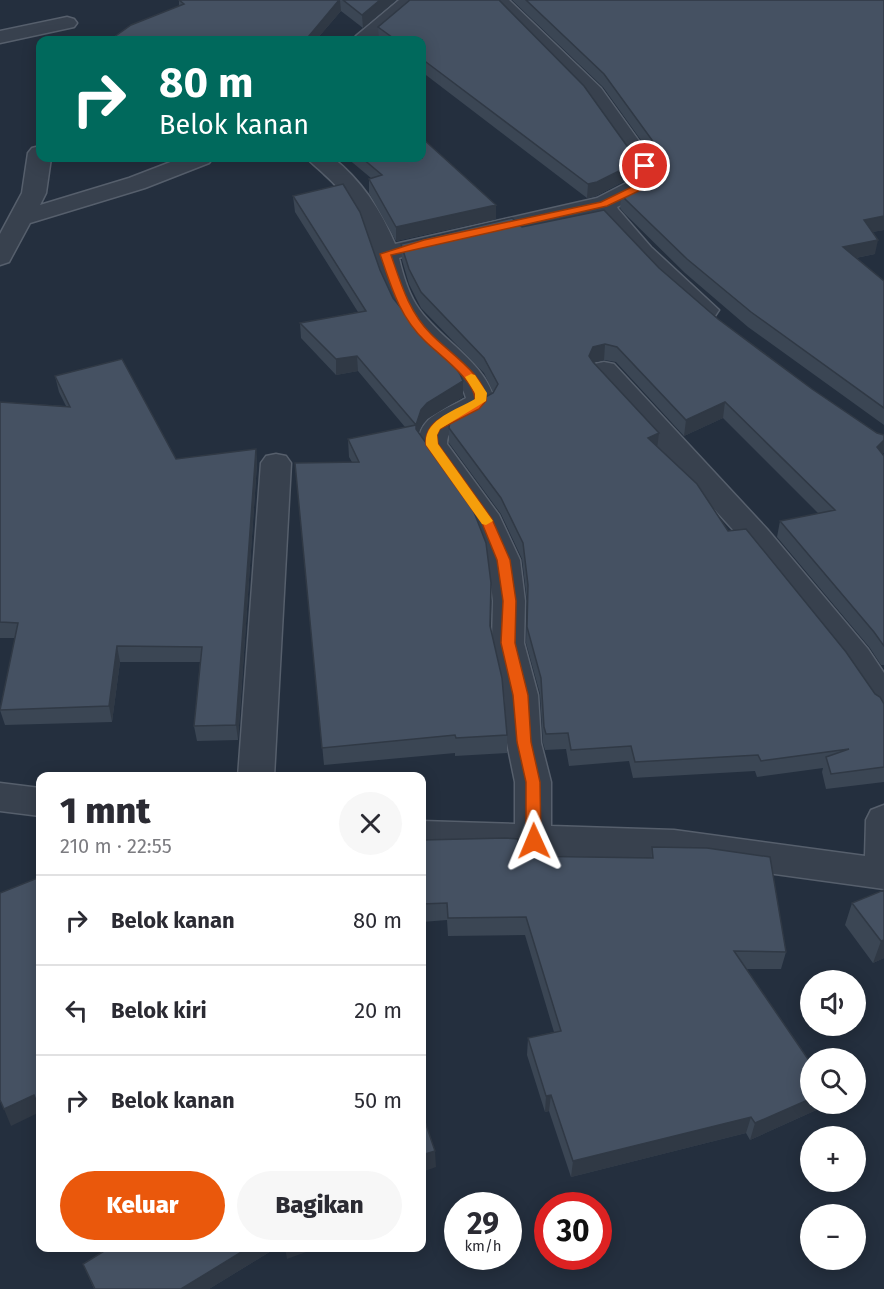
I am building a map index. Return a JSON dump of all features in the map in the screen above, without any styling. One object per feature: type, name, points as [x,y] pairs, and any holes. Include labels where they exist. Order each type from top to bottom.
[{"type":"street","points":[[368,36],[411,0]]},
{"type":"street","points":[[386,254],[424,243],[604,204],[639,187],[646,176],[645,166],[592,93],[498,0]]},
{"type":"street","points":[[0,37],[69,24]]},
{"type":"street","points":[[0,257],[34,193],[39,162]]},
{"type":"street","points":[[21,218],[137,183],[191,162]]},
{"type":"street","points":[[324,162],[339,174],[365,205],[386,254],[404,307],[426,336],[472,378],[481,393],[481,401],[475,406],[435,427],[431,435],[432,445],[488,522],[504,560],[509,601],[508,643],[520,695],[524,742],[533,782],[534,841]]},
{"type":"street","points":[[604,204],[613,220],[642,252],[721,322]]},
{"type":"street","points":[[604,370],[756,536],[856,658],[884,700]]},
{"type":"street","points":[[256,772],[276,463]]},
{"type":"street","points":[[0,797],[36,802]]},
{"type":"street","points":[[426,836],[674,845],[883,874],[884,820]]},
{"type":"building","points":[[179,0],[339,0],[309,36],[116,36],[131,25],[184,4]]},
{"type":"building","points":[[343,0],[380,0],[362,15]]},
{"type":"building","points":[[410,0],[499,0],[584,86],[632,153],[629,166],[588,184],[426,62],[426,36],[390,36],[378,27]]},
{"type":"building","points":[[526,0],[884,0],[884,216],[864,220],[878,240],[843,247],[884,281],[884,408],[751,312],[687,259],[625,199],[622,194],[641,185],[652,175],[659,161],[660,151],[604,74]]},
{"type":"building","points":[[426,142],[496,205],[396,227],[369,179],[382,175],[367,162],[426,162]]},
{"type":"building","points":[[343,184],[360,212],[380,270],[393,298],[410,319],[447,355],[463,381],[427,403],[421,410],[416,425],[357,356],[336,359],[300,323],[366,311],[293,196]]},
{"type":"building","points":[[604,210],[659,268],[718,319],[812,389],[877,433],[884,435],[884,440],[877,447],[884,456],[884,646],[780,521],[835,510],[725,402],[686,420],[617,347],[605,344],[593,347],[589,356],[659,433],[648,438],[697,484],[728,531],[746,529],[846,652],[875,694],[880,697],[884,704],[884,767],[831,774],[826,757],[849,749],[761,761],[758,755],[635,762],[631,746],[571,750],[568,733],[546,734],[541,678],[527,627],[528,585],[523,543],[501,498],[449,428],[450,421],[458,412],[493,393],[498,384],[484,358],[421,292],[409,269],[401,244],[512,218],[522,227]]},
{"type":"building","points":[[122,359],[176,459],[256,449],[236,725],[194,726],[202,647],[117,646],[109,706],[0,710],[18,623],[0,622],[0,402],[70,407],[55,376]]},
{"type":"building","points":[[416,425],[416,429],[472,507],[486,543],[491,583],[490,626],[502,678],[507,735],[456,738],[455,735],[322,748],[295,463],[359,462],[348,439]]},
{"type":"building","points":[[518,839],[519,856],[653,858],[652,847],[707,848],[770,857],[786,952],[734,951],[800,1048],[800,1103],[755,1123],[751,1117],[573,1161],[551,1095],[546,1096],[528,1038],[561,1031],[526,917],[448,918],[447,903],[426,904],[426,840]]},
{"type":"building","points":[[36,879],[36,1100],[34,1095],[4,1109],[0,1100],[0,893]]},
{"type":"building","points":[[884,890],[884,940],[881,941],[852,903]]},
{"type":"building","points":[[426,1125],[435,1151],[426,1154]]},
{"type":"building","points":[[102,1252],[241,1252],[181,1289],[95,1289],[83,1264]]},
{"type":"slow traffic","points":[[471,377],[481,393],[481,401],[435,427],[431,435],[432,445],[486,521]]},
{"type":"route","points":[[534,841],[533,782],[524,742],[520,695],[508,643],[509,601],[504,560],[488,522],[432,445],[431,435],[435,427],[442,421],[475,406],[481,401],[481,393],[472,378],[426,336],[404,307],[386,254],[424,243],[604,204],[639,187],[646,176],[645,166]]}]
